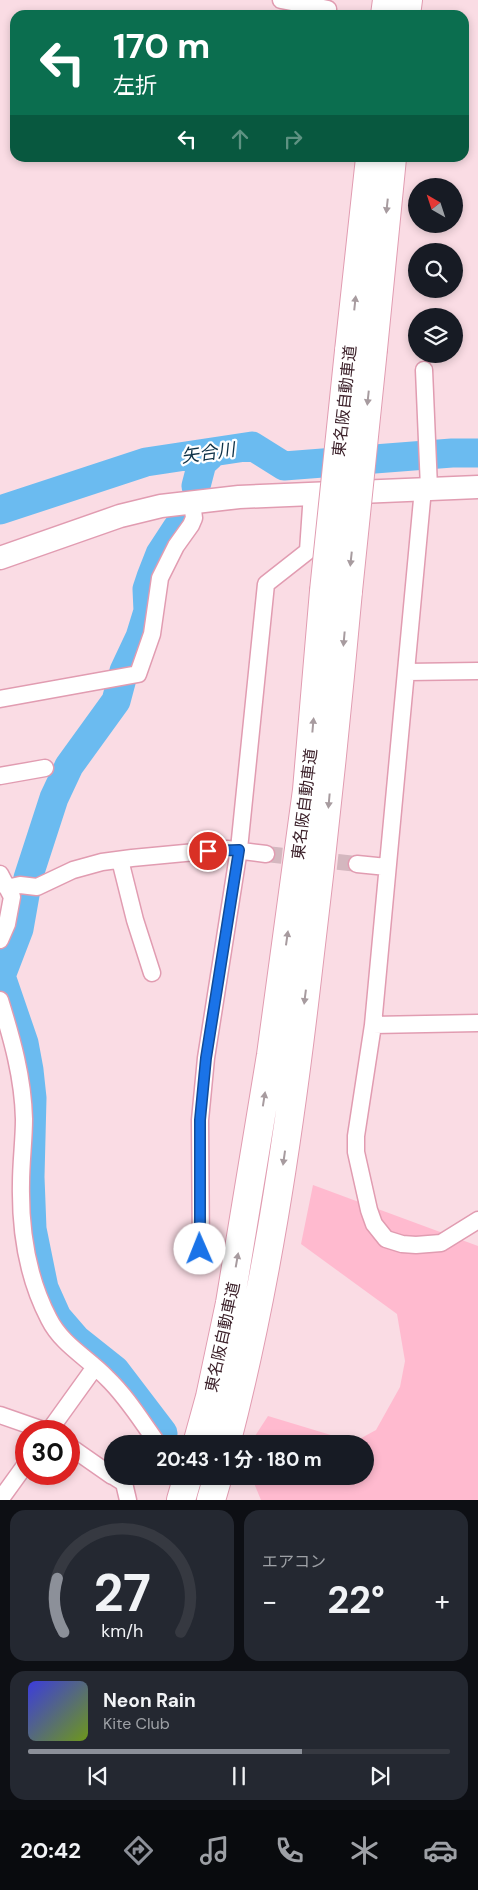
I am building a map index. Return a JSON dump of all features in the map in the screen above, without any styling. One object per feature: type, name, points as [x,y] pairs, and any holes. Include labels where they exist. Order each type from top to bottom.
[{"type":"highway","name":"東名阪自動車道","points":[[199,1435],[210,1397],[230,1303],[271,1055],[336,591],[361,350],[370,162]]},
{"type":"highway","name":"東名阪自動車道","points":[[361,350],[391,162]]},
{"type":"highway","name":"東名阪自動車道","points":[[228,1435],[238,1398],[281,1183],[327,819],[336,591]]},
{"type":"highway","points":[[181,1500],[185,1485]]},
{"type":"highway","points":[[211,1500],[215,1485]]},
{"type":"street","points":[[281,0],[328,9]]},
{"type":"street","points":[[424,370],[427,485],[387,867],[373,1025],[356,1136],[356,1152],[374,1224],[386,1239],[402,1244],[427,1245],[441,1243],[478,1220]]},
{"type":"street","points":[[0,558],[120,516],[161,506],[192,502],[427,485],[478,487]]},
{"type":"street","points":[[201,1263],[201,1111],[206,1058],[239,850],[266,584],[308,551],[312,493]]},
{"type":"street","points":[[0,699],[138,674],[152,634],[156,593],[162,571],[194,518],[192,502]]},
{"type":"street","points":[[407,672],[478,671]]},
{"type":"street","points":[[0,776],[45,768]]},
{"type":"street","points":[[0,940],[7,924],[15,883],[120,860],[239,850],[266,854]]},
{"type":"street","points":[[120,860],[134,920],[152,973]]},
{"type":"street","points":[[357,864],[387,867]]},
{"type":"street","points":[[0,1000],[15,1049],[22,1092],[24,1120],[21,1185],[23,1236],[34,1285],[50,1322],[74,1351],[113,1384],[151,1435]]},
{"type":"street","points":[[373,1025],[478,1023]]},
{"type":"street","points":[[56,1420],[95,1367]]},
{"type":"street","points":[[0,1415],[15,1420]]},
{"type":"street","points":[[80,1454],[104,1470]]},
{"type":"street","points":[[0,1500],[15,1479]]},
{"type":"street","points":[[124,1485],[128,1500]]},
{"type":"shaded area","points":[[313,1185],[478,1246],[478,1500],[261,1500],[255,1485],[374,1485],[374,1435],[367,1435],[376,1430],[400,1387],[405,1361],[397,1314],[301,1244]]},
{"type":"shaded area","points":[[268,1416],[331,1435],[256,1435]]},
{"type":"waterway","name":"矢合川","points":[[0,510],[146,462],[252,446],[284,466],[452,453],[478,453]]},
{"type":"waterway","points":[[196,486],[202,463],[214,452]]},
{"type":"waterway","points":[[163,1433],[115,1370],[76,1339],[57,1317],[44,1288],[32,1229],[30,1177],[32,1098],[29,1070],[24,1043],[1,976],[19,929],[28,878],[54,798],[69,766],[116,701],[124,671],[140,637],[148,611],[147,589],[151,577],[160,554],[177,528]]},
{"type":"tunnel","points":[[266,854],[357,864]]},
{"type":"route","points":[[200,1249],[200,1120],[206,1058],[239,850],[208,851]]}]
